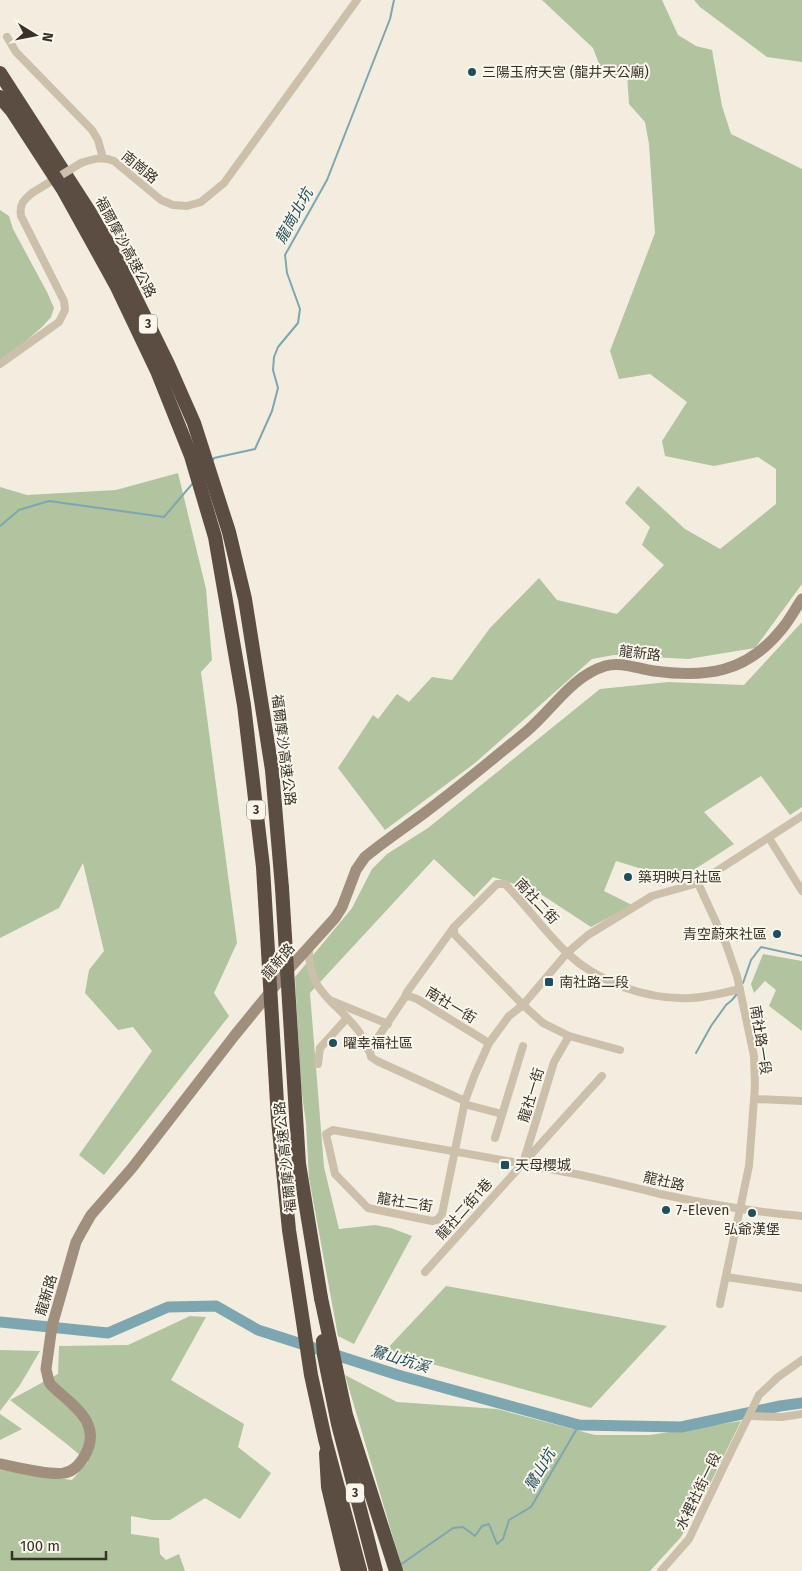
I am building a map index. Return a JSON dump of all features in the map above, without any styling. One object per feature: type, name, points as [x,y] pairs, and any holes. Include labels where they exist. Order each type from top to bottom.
[{"type":"highway","name":"福爾摩沙高速公路","points":[[0,73],[89,211],[113,252],[168,364],[194,423],[229,532],[246,599],[272,770],[282,888],[299,1164],[321,1298],[324,1355],[342,1420],[375,1567]]},
{"type":"highway","name":"福爾摩沙高速公路","points":[[0,97],[12,111],[64,191],[116,285],[157,371],[187,447],[215,537],[244,705],[263,867],[278,1120],[289,1230],[311,1375],[325,1439],[361,1571]]},
{"type":"highway","points":[[342,1420],[395,1566]]},
{"type":"highway","points":[[325,1439],[328,1486],[348,1571]]},
{"type":"street","name":"南崗路","points":[[0,364],[59,322],[65,310],[64,301],[21,216],[20,208],[23,200],[81,163],[96,158],[103,158],[114,161],[161,200],[173,205],[187,206],[201,202],[224,183],[357,0]]},
{"type":"street","points":[[7,37],[16,52],[92,130],[98,140],[103,158]]},
{"type":"street","name":"龍新路","points":[[0,1464],[54,1474],[63,1474],[79,1466],[91,1443],[92,1434],[85,1418],[48,1382],[46,1369],[57,1307],[68,1275],[76,1242],[91,1215],[132,1168],[288,970],[335,918],[342,907],[356,870],[365,857],[445,797],[529,729],[577,682],[596,670],[610,664],[654,671],[705,673],[722,671],[739,664],[766,646],[781,630],[802,599]]},
{"type":"street","points":[[454,1152],[465,1102],[489,1043],[509,1016],[523,1004],[567,953],[588,935],[652,896],[698,884],[802,816]]},
{"type":"street","points":[[769,838],[802,890]]},
{"type":"street","name":"南社二街","points":[[405,997],[454,927],[497,884],[505,884],[567,953],[603,978],[643,993],[670,998],[716,995],[740,989]]},
{"type":"street","name":"南社路一段","points":[[698,884],[726,944],[737,976],[754,1056],[754,1099],[749,1166],[720,1304]]},
{"type":"street","points":[[454,927],[454,934],[543,1023],[569,1036],[620,1050]]},
{"type":"street","points":[[309,949],[309,962],[312,974],[327,999],[358,1030],[371,1057],[465,1102],[502,1114]]},
{"type":"street","name":"南社一街","points":[[370,1053],[370,1049],[405,997],[413,997],[489,1043]]},
{"type":"street","points":[[327,999],[388,1024]]},
{"type":"street","points":[[318,1064],[320,1048],[347,1018]]},
{"type":"street","name":"龍社一街","points":[[522,1164],[554,1062],[569,1036]]},
{"type":"street","points":[[495,1138],[523,1046]]},
{"type":"street","name":"龍社二街1巷","points":[[425,1272],[602,1076]]},
{"type":"street","points":[[754,1099],[802,1101]]},
{"type":"street","name":"龍社二街","points":[[454,1152],[442,1214],[437,1220],[432,1221],[368,1208],[335,1174],[326,1134],[333,1130],[522,1164]]},
{"type":"street","name":"龍社路","points":[[522,1164],[562,1171],[660,1194],[741,1209],[802,1216]]},
{"type":"street","points":[[726,1277],[802,1288]]},
{"type":"street","name":"水裡社街一段","points":[[661,1571],[689,1539],[760,1395],[778,1377],[802,1360]]},
{"type":"street","points":[[749,1416],[782,1417],[802,1414]]},
{"type":"green space","points":[[542,0],[662,0],[678,35],[696,46],[712,50],[722,106],[731,134],[802,169],[802,584],[755,648],[688,659],[614,655],[592,659],[475,763],[385,830],[338,768],[373,715],[378,719],[397,694],[409,702],[432,677],[452,680],[490,628],[539,578],[557,600],[617,614],[664,565],[642,545],[650,527],[625,503],[638,486],[685,529],[720,549],[776,504],[776,469],[758,457],[714,466],[665,456],[662,441],[687,402],[650,374],[619,379],[610,351],[655,233],[649,144],[645,122],[629,104],[627,74],[604,77],[593,48]]},
{"type":"green space","points":[[694,0],[802,0],[802,62],[767,57],[700,7]]},
{"type":"green space","points":[[0,210],[9,216],[13,229],[54,308],[51,317],[43,326],[0,364]]},
{"type":"green space","points":[[178,473],[206,589],[212,660],[201,672],[237,943],[214,993],[229,1016],[104,1175],[79,1155],[152,1051],[133,1027],[118,1030],[85,993],[89,970],[104,951],[83,863],[59,908],[0,938],[0,487],[27,495],[116,490]]},
{"type":"green space","points":[[802,622],[802,807],[790,815],[761,776],[704,812],[734,844],[678,880],[616,861],[604,891],[632,905],[591,927],[536,891],[493,877],[474,897],[434,859],[310,993],[324,1167],[339,1229],[375,1225],[391,1228],[412,1236],[354,1344],[338,1336],[309,1178],[306,1123],[301,1087],[295,977],[352,908],[372,869],[387,854],[428,828],[600,689],[668,682],[744,685]]},
{"type":"green space","points":[[763,954],[802,961],[802,1031],[769,1006],[776,990],[765,981],[754,993],[751,984]]},
{"type":"green space","points":[[446,1286],[667,1326],[591,1408],[385,1351]]},
{"type":"green space","points":[[190,1316],[206,1317],[171,1380],[244,1424],[238,1447],[271,1473],[240,1519],[205,1498],[170,1520],[152,1520],[131,1516],[131,1534],[159,1538],[160,1554],[166,1560],[179,1554],[185,1571],[0,1571],[0,1470],[72,1480],[88,1462],[10,1400],[58,1374],[59,1346],[128,1345]]},
{"type":"green space","points":[[0,1350],[40,1351],[20,1385],[0,1411]]},
{"type":"green space","points":[[345,1375],[397,1402],[497,1409],[595,1435],[650,1435],[741,1421],[707,1490],[681,1537],[650,1571],[403,1571]]},
{"type":"green space","points":[[0,1414],[22,1429],[0,1440]]},
{"type":"waterway","name":"龍崗北坑","points":[[213,460],[214,458],[255,449],[272,411],[278,388],[273,370],[274,357],[278,347],[298,323],[300,309],[287,273],[285,255],[327,180],[390,19],[394,0]]},
{"type":"waterway","name":"龍崗北坑","points":[[0,526],[19,510],[49,501],[164,517],[193,483]]},
{"type":"waterway","points":[[743,983],[751,960],[761,947],[802,956]]},
{"type":"waterway","points":[[696,1053],[711,1026],[726,1005],[737,994]]},
{"type":"waterway","name":"鷺山坑溪","points":[[0,1322],[108,1333],[168,1307],[216,1306],[258,1330],[398,1375],[579,1425],[681,1427],[802,1403]]},
{"type":"waterway","name":"鷺山坑","points":[[0,1325],[3,1322]]},
{"type":"waterway","name":"鷺山坑","points":[[400,1565],[453,1528],[463,1527],[475,1536],[482,1526],[489,1524],[497,1544],[503,1539],[509,1520],[531,1507],[579,1425]]},
{"type":"place","name":"三陽玉府天宮 (龍井天公廟)","points":[[472,72]]},
{"type":"place","name":"築玥映月社區","points":[[628,877]]},
{"type":"place","name":"青空蔚來社區","points":[[777,934]]},
{"type":"place","name":"南社路二段","points":[[549,982]]},
{"type":"place","name":"曜幸福社區","points":[[333,1043]]},
{"type":"place","name":"天母櫻城","points":[[505,1165]]},
{"type":"place","name":"7-Eleven","points":[[666,1210]]},
{"type":"place","name":"弘爺漢堡","points":[[752,1213]]}]
